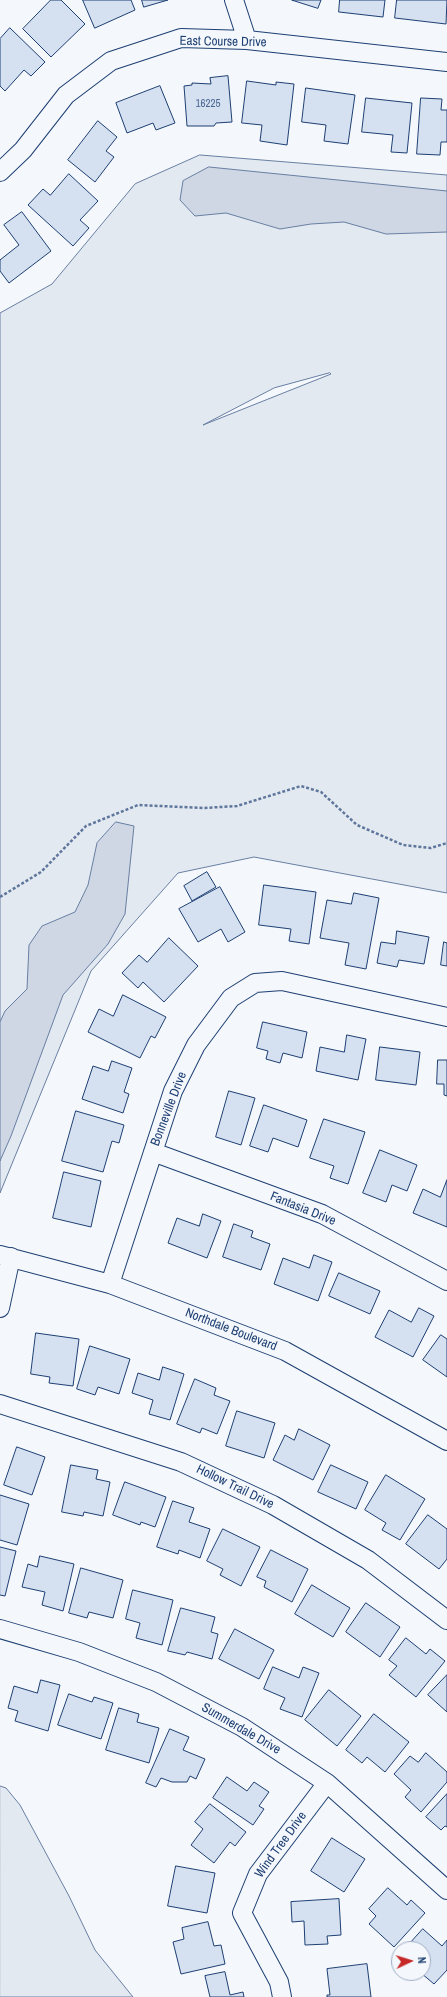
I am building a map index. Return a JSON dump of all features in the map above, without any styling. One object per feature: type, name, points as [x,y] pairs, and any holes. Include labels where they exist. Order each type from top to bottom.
[{"type":"street","points":[[234,0],[247,40]]},
{"type":"street","name":"East Course Drive","points":[[0,172],[23,150],[66,95],[112,61],[181,38],[247,40],[447,62]]},
{"type":"street","name":"Bonneville Drive","points":[[110,1284],[173,1091],[196,1045],[231,998],[255,983],[282,981],[447,1018]]},
{"type":"street","name":"Fantasia Drive","points":[[153,1152],[322,1214],[447,1281]]},
{"type":"street","points":[[0,1308],[6,1256]]},
{"type":"street","name":"Northdale Boulevard","points":[[6,1256],[110,1284],[285,1351],[447,1441]]},
{"type":"street","name":"Hollow Trail Drive","points":[[0,1404],[181,1462],[273,1505],[368,1560],[447,1620]]},
{"type":"street","name":"Summerdale Drive","points":[[0,1629],[79,1652],[156,1682],[242,1727],[327,1783],[447,1890]]},
{"type":"street","name":"Wind Tree Drive","points":[[282,1997],[279,1982],[242,1913],[258,1874],[327,1783]]},
{"type":"path","points":[[0,898],[41,872],[86,826],[138,805],[204,808],[237,806],[301,786],[321,792],[357,825],[403,845],[432,848],[447,843]]},
{"type":"shaded area","points":[[200,155],[447,175],[447,893],[254,857],[178,873],[91,971],[0,1193],[0,313],[52,284],[135,184]],"holes":[[[330,373],[331,374],[203,425],[274,388]]]},
{"type":"shaded area","points":[[209,167],[447,191],[447,232],[386,234],[344,222],[311,224],[280,229],[226,213],[195,216],[180,200],[183,181]]},
{"type":"shaded area","points":[[116,822],[134,826],[125,914],[108,944],[63,995],[11,1136],[0,1161],[0,1022],[5,1011],[27,989],[29,945],[42,926],[75,912],[88,885],[97,843]]},
{"type":"shaded area","points":[[0,1786],[6,1788],[20,1805],[69,1896],[95,1950],[133,1997],[0,1997]]},
{"type":"building","points":[[51,0],[61,0],[85,24],[51,57],[23,29]]},
{"type":"building","points":[[83,0],[131,0],[135,10],[95,28]]},
{"type":"building","points":[[142,0],[168,0],[144,7]]},
{"type":"building","points":[[292,0],[321,0],[318,8]]},
{"type":"building","points":[[340,0],[385,0],[383,17],[339,12]]},
{"type":"building","points":[[397,0],[447,0],[446,24],[395,18]]},
{"type":"building","points":[[10,28],[45,62],[31,76],[24,70],[5,91],[0,86],[0,39]]},
{"type":"building","points":[[228,76],[232,122],[216,123],[214,126],[187,126],[184,86],[192,85],[192,83],[211,84],[210,78]]},
{"type":"building","points":[[247,81],[276,85],[276,82],[294,84],[287,145],[260,141],[262,125],[242,123]]},
{"type":"building","points":[[160,86],[175,123],[156,130],[153,123],[127,133],[116,103]]},
{"type":"building","points":[[306,88],[355,95],[348,144],[324,141],[326,125],[302,122]]},
{"type":"building","points":[[366,98],[412,103],[407,153],[391,152],[393,135],[362,132]]},
{"type":"building","points":[[421,98],[442,99],[441,110],[447,110],[447,142],[441,142],[440,155],[417,154]]},
{"type":"building","points":[[98,121],[117,137],[106,151],[114,157],[95,182],[68,160]]},
{"type":"building","points":[[69,174],[98,201],[80,220],[89,228],[73,246],[28,205],[43,189],[50,195]]},
{"type":"building","points":[[22,212],[51,251],[9,283],[0,271],[0,260],[19,245],[4,225]]},
{"type":"building","points":[[207,872],[216,887],[192,901],[184,886]]},
{"type":"building","points":[[264,885],[316,892],[309,944],[289,941],[291,929],[259,925]]},
{"type":"building","points":[[220,887],[245,932],[228,942],[221,929],[198,942],[179,909]]},
{"type":"building","points":[[354,893],[379,898],[366,969],[345,965],[349,943],[320,938],[327,900],[351,904]]},
{"type":"building","points":[[397,931],[429,937],[424,964],[399,960],[397,967],[377,963],[381,942],[395,944]]},
{"type":"building","points":[[169,938],[198,966],[164,1002],[143,982],[138,988],[122,973],[139,955],[147,962]]},
{"type":"building","points":[[444,942],[447,943],[447,966],[441,965]]},
{"type":"building","points":[[123,995],[166,1017],[155,1038],[151,1036],[140,1058],[88,1032],[99,1009],[113,1016]]},
{"type":"building","points":[[263,1022],[307,1032],[302,1058],[283,1053],[280,1063],[266,1059],[268,1051],[257,1048]]},
{"type":"building","points":[[347,1035],[366,1039],[358,1080],[316,1071],[320,1047],[344,1052]]},
{"type":"building","points":[[380,1047],[420,1052],[416,1085],[376,1080]]},
{"type":"building","points":[[438,1060],[447,1060],[447,1096],[444,1095],[444,1084],[437,1084]]},
{"type":"building","points":[[112,1061],[132,1068],[124,1092],[129,1094],[123,1113],[82,1099],[93,1066],[108,1071]]},
{"type":"building","points":[[229,1091],[255,1098],[241,1145],[216,1137]]},
{"type":"building","points":[[264,1105],[307,1120],[298,1147],[273,1138],[268,1152],[250,1146]]},
{"type":"building","points":[[76,1111],[124,1125],[119,1143],[112,1141],[103,1172],[62,1161]]},
{"type":"building","points":[[324,1119],[365,1132],[348,1184],[330,1178],[334,1166],[310,1158]]},
{"type":"building","points":[[380,1150],[417,1165],[407,1191],[392,1185],[386,1202],[363,1193]]},
{"type":"building","points":[[64,1172],[101,1181],[91,1227],[53,1218]]},
{"type":"building","points":[[447,1180],[447,1227],[413,1213],[423,1189],[440,1197]]},
{"type":"building","points":[[203,1214],[221,1221],[207,1258],[168,1243],[177,1218],[199,1226]]},
{"type":"building","points":[[234,1224],[253,1231],[251,1237],[270,1244],[261,1270],[223,1257]]},
{"type":"building","points":[[314,1255],[332,1262],[318,1301],[274,1284],[283,1258],[309,1268]]},
{"type":"building","points":[[339,1273],[380,1291],[370,1314],[329,1296]]},
{"type":"building","points":[[419,1308],[434,1316],[413,1357],[375,1337],[389,1310],[411,1322]]},
{"type":"building","points":[[36,1333],[79,1339],[73,1386],[49,1383],[50,1377],[31,1374]]},
{"type":"building","points":[[441,1335],[447,1339],[447,1377],[423,1360]]},
{"type":"building","points":[[90,1346],[130,1359],[119,1394],[98,1387],[95,1395],[77,1389]]},
{"type":"building","points":[[163,1367],[184,1374],[170,1420],[149,1414],[153,1400],[132,1393],[138,1373],[159,1380]]},
{"type":"building","points":[[195,1379],[216,1388],[214,1395],[230,1401],[217,1434],[202,1428],[200,1433],[177,1424]]},
{"type":"building","points":[[237,1411],[275,1423],[264,1458],[226,1446]]},
{"type":"building","points":[[299,1429],[330,1445],[313,1480],[273,1460],[285,1435],[294,1440]]},
{"type":"building","points":[[17,1447],[45,1457],[32,1495],[4,1485]]},
{"type":"building","points":[[71,1465],[98,1470],[96,1479],[110,1482],[103,1516],[84,1512],[83,1516],[62,1512]]},
{"type":"building","points":[[331,1465],[368,1482],[356,1509],[318,1492]]},
{"type":"building","points":[[386,1475],[425,1499],[400,1540],[382,1530],[386,1523],[365,1510]]},
{"type":"building","points":[[125,1482],[166,1497],[155,1527],[141,1522],[140,1525],[113,1515]]},
{"type":"building","points":[[0,1495],[29,1504],[17,1545],[0,1540]]},
{"type":"building","points":[[173,1501],[194,1508],[189,1522],[210,1529],[200,1558],[179,1550],[178,1554],[157,1547]]},
{"type":"building","points":[[428,1515],[447,1529],[447,1559],[439,1569],[406,1544]]},
{"type":"building","points":[[223,1529],[260,1547],[241,1586],[220,1575],[223,1569],[207,1561]]},
{"type":"building","points":[[0,1547],[16,1551],[5,1596],[0,1595]]},
{"type":"building","points":[[271,1550],[308,1569],[292,1602],[264,1587],[266,1581],[257,1577]]},
{"type":"building","points":[[40,1556],[74,1564],[63,1611],[42,1605],[45,1592],[22,1587],[28,1564],[37,1567]]},
{"type":"building","points":[[81,1568],[123,1580],[113,1618],[89,1612],[87,1618],[69,1613]]},
{"type":"building","points":[[312,1585],[350,1608],[333,1637],[295,1614]]},
{"type":"building","points":[[133,1590],[173,1600],[162,1645],[136,1638],[140,1623],[126,1619]]},
{"type":"building","points":[[366,1603],[400,1627],[380,1657],[346,1632]]},
{"type":"building","points":[[181,1608],[215,1617],[211,1632],[218,1634],[212,1659],[187,1652],[185,1655],[168,1651]]},
{"type":"building","points":[[235,1629],[274,1650],[259,1679],[219,1659]]},
{"type":"building","points":[[406,1638],[426,1654],[430,1649],[445,1661],[416,1697],[389,1675],[397,1666],[389,1660]]},
{"type":"building","points":[[273,1667],[299,1678],[303,1667],[319,1673],[302,1717],[280,1709],[285,1698],[264,1689]]},
{"type":"building","points":[[447,1675],[447,1712],[428,1695]]},
{"type":"building","points":[[41,1680],[60,1685],[48,1731],[15,1721],[18,1711],[8,1708],[14,1686],[37,1693]]},
{"type":"building","points":[[329,1690],[361,1716],[337,1746],[305,1720]]},
{"type":"building","points":[[69,1694],[92,1702],[94,1697],[113,1703],[101,1739],[58,1725]]},
{"type":"building","points":[[119,1708],[139,1714],[137,1722],[159,1728],[149,1763],[106,1750]]},
{"type":"building","points":[[374,1714],[409,1742],[385,1772],[367,1757],[362,1763],[346,1750]]},
{"type":"building","points":[[170,1729],[189,1737],[183,1750],[205,1759],[196,1779],[190,1776],[187,1782],[172,1782],[161,1778],[156,1787],[146,1783]]},
{"type":"building","points":[[426,1753],[447,1772],[447,1782],[421,1812],[405,1797],[411,1790],[394,1774],[410,1756],[418,1762]]},
{"type":"building","points":[[227,1777],[247,1791],[254,1782],[269,1792],[259,1806],[264,1809],[253,1825],[213,1798]]},
{"type":"building","points":[[447,1794],[447,1827],[445,1826],[441,1830],[426,1817]]},
{"type":"building","points":[[210,1804],[246,1832],[235,1846],[230,1842],[214,1863],[191,1845],[203,1829],[195,1822]]},
{"type":"building","points":[[332,1838],[365,1859],[344,1892],[311,1871]]},
{"type":"building","points":[[176,1866],[215,1873],[207,1913],[168,1906]]},
{"type":"building","points":[[388,1888],[407,1905],[411,1900],[425,1913],[399,1941],[391,1941],[391,1944],[369,1924],[376,1916],[369,1909]]},
{"type":"building","points":[[339,1899],[341,1935],[327,1936],[328,1944],[305,1945],[304,1921],[292,1922],[291,1902]]},
{"type":"building","points":[[208,1922],[214,1946],[221,1945],[225,1964],[181,1974],[173,1942],[184,1939],[182,1928]]},
{"type":"building","points":[[423,1929],[442,1946],[447,1940],[447,1970],[434,1984],[430,1981],[431,1941],[412,1941]]},
{"type":"building","points":[[367,1964],[371,1997],[327,1997],[327,1995],[330,1995],[327,1969]]},
{"type":"building","points":[[225,1972],[230,1995],[243,1992],[244,1997],[210,1997],[205,1976]]}]
